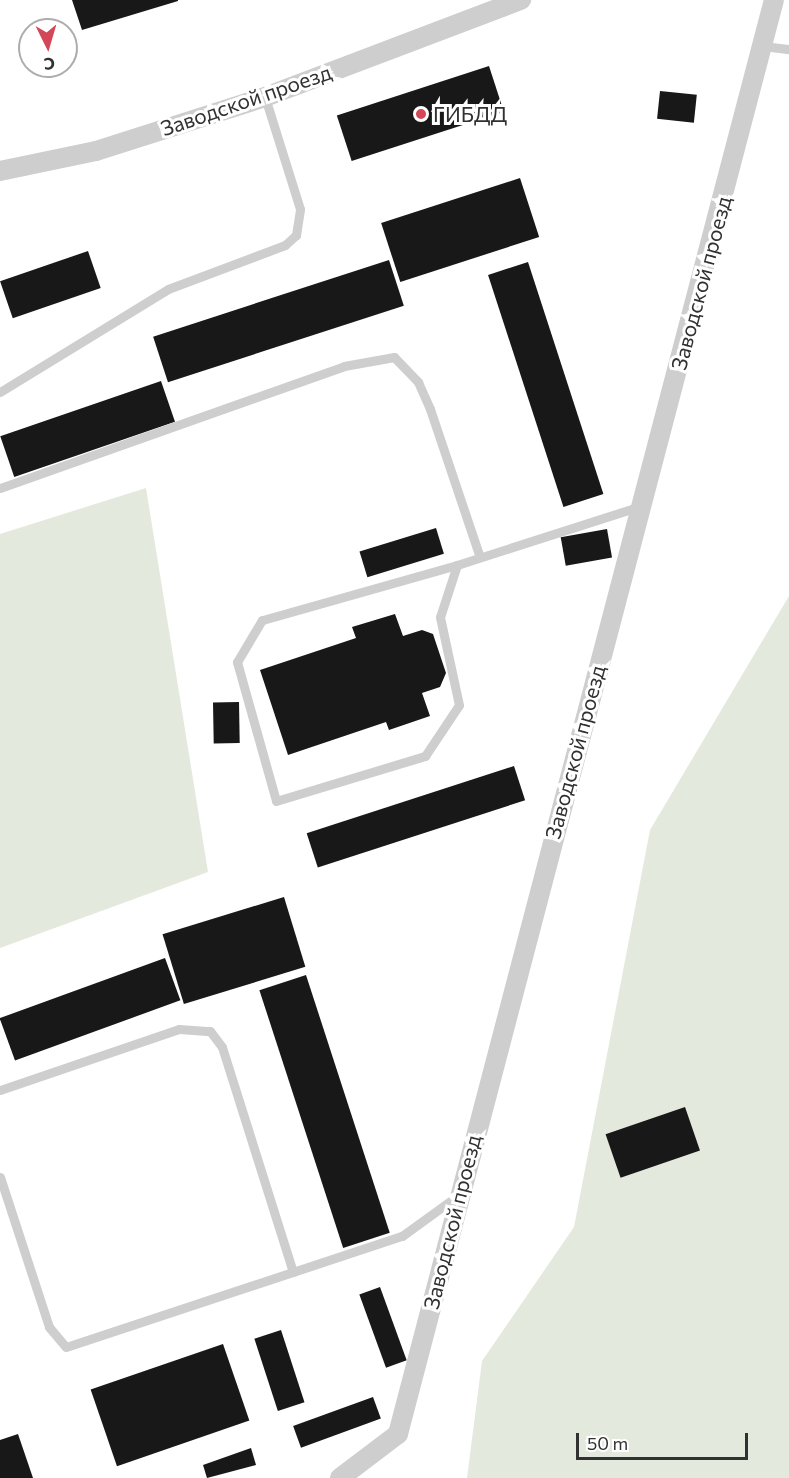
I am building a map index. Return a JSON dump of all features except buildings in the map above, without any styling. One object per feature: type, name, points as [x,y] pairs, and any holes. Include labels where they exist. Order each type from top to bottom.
[{"type":"street","name":"Заводской проезд","points":[[0,171],[96,151],[265,97],[520,0]]},
{"type":"street","name":"Заводской проезд","points":[[340,1478],[398,1434],[459,1194],[764,46],[774,0]]},
{"type":"lane","points":[[764,46],[789,49]]},
{"type":"lane","points":[[0,392],[168,289],[285,245],[296,235],[300,209],[265,97]]},
{"type":"lane","points":[[0,488],[344,366],[394,357],[418,382],[430,409],[479,555]]},
{"type":"lane","points":[[458,565],[440,617],[459,705],[425,756],[276,801],[237,662],[262,620],[458,565],[479,555],[643,505]]},
{"type":"lane","points":[[0,1090],[180,1029],[210,1031],[222,1047],[294,1272]]},
{"type":"lane","points":[[0,1178],[49,1327],[66,1347],[402,1236],[459,1194]]},
{"type":"shaded area","points":[[146,488],[208,872],[0,948],[0,534]]},
{"type":"shaded area","points":[[789,596],[789,1478],[467,1478],[482,1361],[574,1227],[650,830]]},
{"type":"place","name":"ГИБДД","points":[[421,114]]}]
